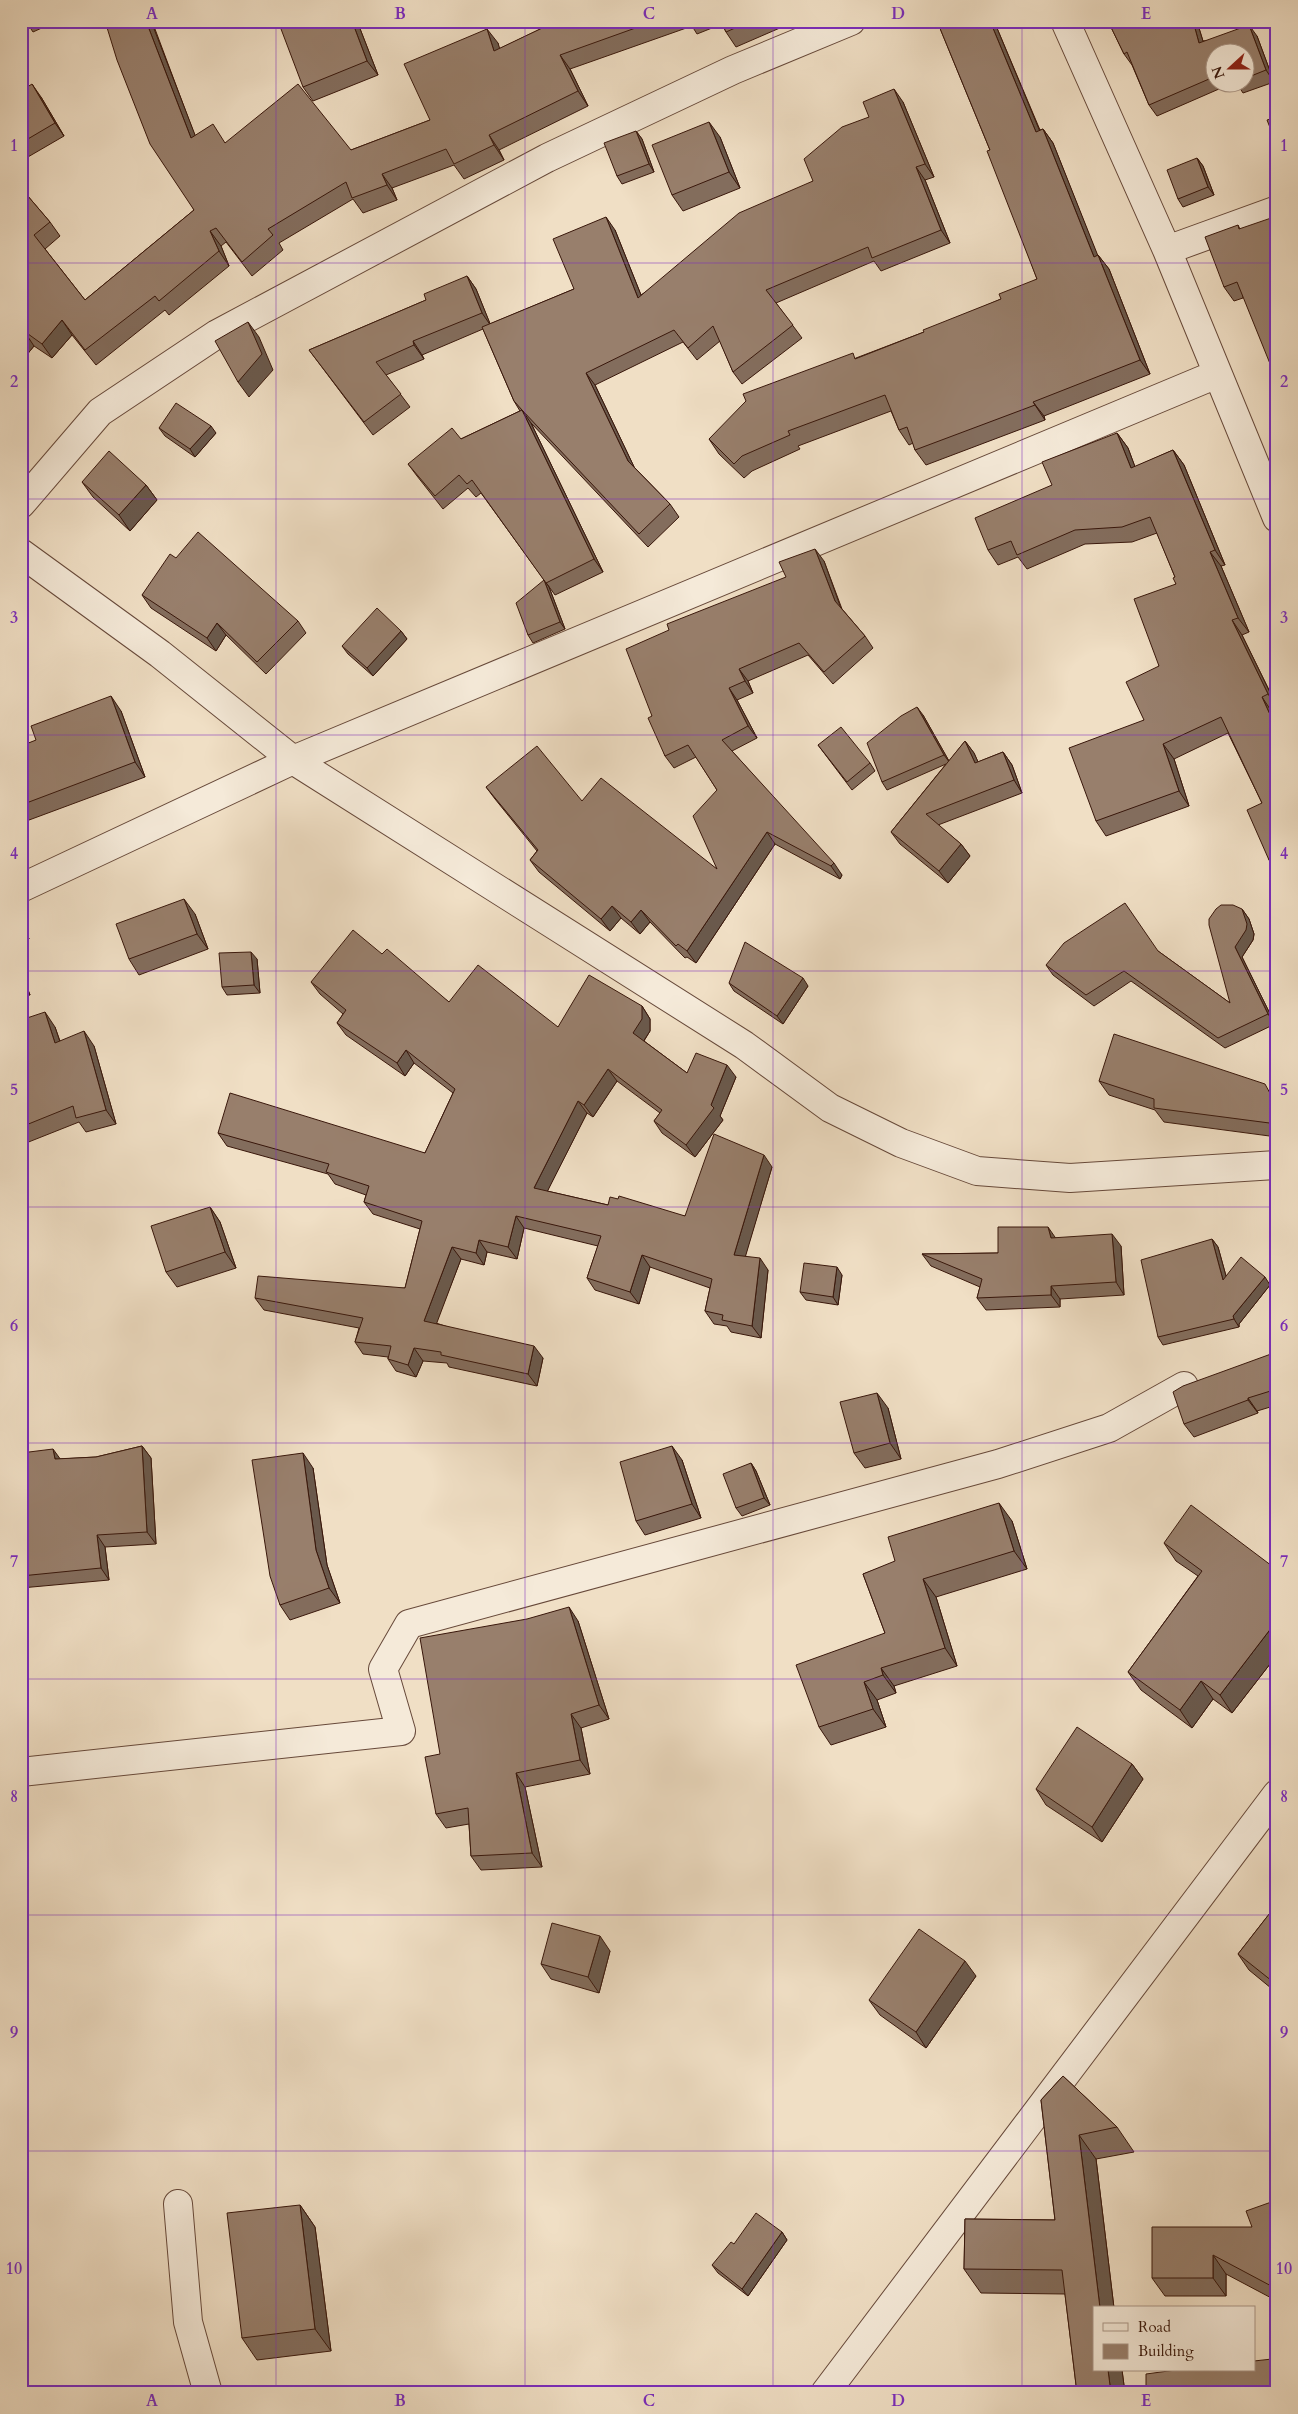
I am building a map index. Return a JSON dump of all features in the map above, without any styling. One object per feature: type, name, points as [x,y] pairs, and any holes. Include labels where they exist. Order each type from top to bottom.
[{"type":"street","points":[[21,504],[100,412],[217,334],[547,158],[733,70],[851,21]]},
{"type":"street","points":[[1070,23],[1168,250],[1277,518]]},
{"type":"street","points":[[1168,250],[1277,210]]},
{"type":"street","points":[[21,888],[292,760],[1217,374]]},
{"type":"street","points":[[21,554],[160,654],[292,760],[744,1045],[830,1108],[901,1143],[977,1171],[1070,1178],[1277,1165]]},
{"type":"street","points":[[21,1772],[401,1731],[383,1669],[409,1624],[998,1464],[1109,1428],[1184,1386]]},
{"type":"street","points":[[825,2393],[1277,1794]]},
{"type":"street","points":[[178,2204],[188,2322],[208,2393]]},
{"type":"building","points":[[105,21],[146,21],[191,138],[213,124],[225,143],[298,84],[351,150],[430,120],[404,64],[487,29],[494,51],[557,21],[655,21],[560,55],[578,91],[489,135],[494,145],[454,164],[446,149],[382,174],[387,185],[352,198],[346,182],[268,229],[273,235],[242,262],[216,228],[210,231],[219,251],[159,301],[155,296],[85,350],[62,320],[42,344],[24,331],[21,334],[21,188],[50,222],[34,235],[85,300],[194,210],[150,144],[117,60]]},
{"type":"building","points":[[278,21],[352,21],[367,61],[303,87]]},
{"type":"building","points":[[721,21],[751,21],[726,32]]},
{"type":"building","points":[[937,21],[990,21],[1036,132],[1043,129],[1094,257],[1098,255],[1140,360],[1033,402],[1035,405],[915,450],[907,427],[899,430],[885,395],[788,431],[790,435],[742,456],[734,464],[709,439],[746,401],[743,394],[853,353],[855,359],[1001,299],[999,294],[1037,279],[987,151],[990,150]]},
{"type":"building","points":[[1108,21],[1169,21],[1170,23],[1174,21],[1193,21],[1199,43],[1249,25],[1255,42],[1206,42],[1206,80],[1149,105],[1127,52],[1124,54]]},
{"type":"building","points":[[1256,44],[1266,70],[1256,74]]},
{"type":"building","points":[[32,84],[55,123],[21,143],[21,91]]},
{"type":"building","points":[[894,89],[925,164],[916,167],[941,230],[872,258],[868,247],[766,290],[793,325],[733,372],[713,326],[688,348],[674,330],[586,373],[628,461],[670,504],[639,534],[514,401],[482,327],[574,289],[553,239],[606,217],[638,298],[739,213],[813,181],[804,159],[842,127],[869,117],[863,102]]},
{"type":"building","points":[[1277,117],[1277,145],[1267,120]]},
{"type":"building","points":[[709,122],[729,172],[672,195],[652,145]]},
{"type":"building","points":[[636,131],[649,164],[617,176],[604,143]]},
{"type":"building","points":[[1197,158],[1208,187],[1178,199],[1167,170]]},
{"type":"building","points":[[1277,216],[1277,381],[1237,282],[1224,287],[1205,237],[1238,225],[1239,229]]},
{"type":"building","points":[[467,276],[482,313],[413,341],[414,345],[376,362],[401,394],[364,422],[309,350],[426,300],[424,294]]},
{"type":"building","points":[[248,322],[262,354],[238,382],[215,341]]},
{"type":"building","points":[[176,403],[211,426],[190,449],[159,428]]},
{"type":"building","points":[[522,410],[594,559],[546,583],[472,480],[467,484],[459,475],[435,496],[408,464],[452,428],[461,439]]},
{"type":"building","points":[[1117,433],[1131,468],[1173,450],[1215,550],[1210,552],[1238,618],[1232,620],[1268,694],[1262,697],[1277,730],[1277,856],[1269,860],[1247,810],[1262,803],[1221,717],[1163,744],[1179,791],[1096,821],[1069,748],[1144,720],[1126,682],[1159,666],[1134,599],[1176,584],[1173,578],[1175,577],[1150,517],[1122,527],[1075,530],[1017,555],[1011,541],[988,550],[975,518],[1052,485],[1042,462]]},
{"type":"building","points":[[109,451],[146,485],[119,515],[82,482]]},
{"type":"building","points":[[198,532],[298,621],[257,662],[217,623],[207,638],[142,595],[170,554],[176,558]]},
{"type":"building","points":[[815,549],[835,601],[865,636],[824,672],[799,643],[739,669],[745,681],[729,688],[748,726],[722,740],[834,863],[831,866],[767,832],[687,951],[678,944],[676,946],[641,910],[631,922],[612,906],[601,919],[530,860],[538,850],[486,787],[537,746],[582,801],[601,778],[717,869],[693,816],[717,790],[688,745],[665,756],[648,718],[652,716],[626,649],[669,630],[667,624],[786,577],[779,562]]},
{"type":"building","points":[[544,580],[560,622],[528,635],[516,603]]},
{"type":"building","points":[[377,608],[401,631],[367,668],[342,646]]},
{"type":"building","points":[[111,696],[135,762],[21,805],[21,746],[36,740],[31,726]]},
{"type":"building","points":[[917,707],[944,755],[882,782],[867,743],[901,716]]},
{"type":"building","points":[[841,727],[870,763],[847,782],[818,745]]},
{"type":"building","points":[[965,741],[975,763],[1003,752],[1014,780],[926,814],[961,844],[939,871],[891,832]]},
{"type":"building","points":[[184,899],[197,934],[129,959],[116,924]]},
{"type":"building","points":[[1125,903],[1158,951],[1230,1003],[1209,919],[1221,905],[1233,905],[1242,909],[1247,924],[1246,930],[1235,947],[1268,1014],[1218,1038],[1124,971],[1086,995],[1046,965],[1064,943]]},
{"type":"building","points":[[353,930],[382,954],[387,949],[449,1002],[478,965],[558,1027],[589,975],[642,1006],[642,1019],[633,1033],[687,1073],[696,1053],[727,1065],[711,1105],[714,1108],[686,1145],[654,1121],[662,1110],[608,1069],[584,1105],[578,1101],[534,1188],[608,1205],[610,1197],[618,1199],[619,1196],[685,1216],[714,1134],[764,1155],[734,1255],[760,1258],[752,1326],[722,1320],[723,1315],[705,1311],[712,1279],[642,1255],[630,1292],[587,1278],[601,1236],[516,1216],[508,1247],[479,1240],[476,1253],[452,1247],[424,1321],[534,1346],[528,1374],[441,1355],[441,1352],[414,1348],[408,1365],[388,1359],[391,1346],[355,1342],[363,1318],[255,1298],[258,1276],[405,1288],[422,1221],[364,1202],[369,1186],[326,1172],[329,1164],[218,1133],[230,1093],[425,1153],[455,1089],[406,1050],[397,1063],[337,1023],[346,1010],[311,982]]},
{"type":"building","points":[[745,942],[803,978],[777,1016],[729,983]]},
{"type":"building","points":[[251,952],[254,985],[222,987],[219,953]]},
{"type":"building","points":[[45,1012],[55,1043],[84,1031],[106,1110],[76,1118],[73,1106],[21,1127],[21,1079],[27,1077],[21,1060],[21,1020]]},
{"type":"building","points":[[1114,1034],[1265,1084],[1272,1097],[1277,1090],[1277,1124],[1154,1108],[1154,1099],[1099,1081]]},
{"type":"building","points":[[1272,1182],[1277,1182],[1277,1229],[1275,1229]]},
{"type":"building","points":[[210,1207],[225,1252],[166,1272],[151,1226]]},
{"type":"building","points":[[998,1227],[1048,1227],[1051,1238],[1112,1234],[1116,1282],[1051,1286],[1051,1295],[977,1298],[982,1279],[922,1254],[998,1253]]},
{"type":"building","points":[[1212,1239],[1223,1280],[1241,1257],[1265,1277],[1233,1316],[1234,1319],[1158,1337],[1141,1260]]},
{"type":"building","points":[[804,1263],[837,1267],[833,1297],[800,1292]]},
{"type":"building","points":[[1271,1354],[1277,1371],[1277,1389],[1248,1398],[1248,1400],[1184,1424],[1173,1392],[1183,1386]]},
{"type":"building","points":[[877,1393],[890,1443],[854,1453],[840,1402]]},
{"type":"building","points":[[142,1446],[147,1532],[97,1535],[101,1568],[21,1576],[21,1453],[53,1449],[55,1459],[96,1457]]},
{"type":"building","points":[[672,1446],[692,1504],[636,1521],[620,1462]]},
{"type":"building","points":[[303,1453],[316,1550],[329,1588],[280,1605],[270,1576],[252,1460]]},
{"type":"building","points":[[751,1463],[764,1498],[736,1508],[723,1474]]},
{"type":"building","points":[[999,1503],[1014,1551],[923,1579],[945,1648],[881,1668],[883,1675],[864,1682],[873,1709],[819,1727],[796,1665],[885,1633],[863,1574],[895,1561],[888,1537]]},
{"type":"building","points":[[1191,1505],[1276,1569],[1277,1567],[1277,1630],[1272,1627],[1220,1695],[1201,1681],[1180,1710],[1128,1672],[1202,1571],[1164,1543]]},
{"type":"building","points":[[569,1607],[599,1705],[571,1714],[580,1760],[516,1773],[532,1853],[471,1856],[468,1808],[436,1814],[425,1757],[440,1754],[420,1638],[527,1619]]},
{"type":"building","points":[[1077,1727],[1132,1764],[1092,1827],[1036,1789]]},
{"type":"building","points":[[1277,1904],[1277,1985],[1238,1954]]},
{"type":"building","points":[[552,1923],[600,1936],[588,1977],[541,1964]]},
{"type":"building","points":[[919,1929],[965,1961],[916,2032],[869,2000]]},
{"type":"building","points":[[1063,2076],[1117,2127],[1079,2135],[1100,2306],[1093,2306],[1093,2372],[1108,2372],[1111,2393],[1077,2393],[1062,2270],[964,2269],[965,2219],[1055,2220],[1041,2100]]},
{"type":"building","points":[[1277,2200],[1277,2287],[1275,2288],[1213,2255],[1213,2278],[1152,2278],[1152,2227],[1252,2227],[1246,2211]]},
{"type":"building","points":[[300,2205],[315,2329],[242,2338],[227,2213]]},
{"type":"building","points":[[756,2213],[782,2232],[742,2289],[712,2265],[731,2242],[734,2244]]},
{"type":"building","points":[[1272,2359],[1276,2393],[1146,2393],[1146,2374],[1161,2372],[1256,2372],[1256,2361]]}]
